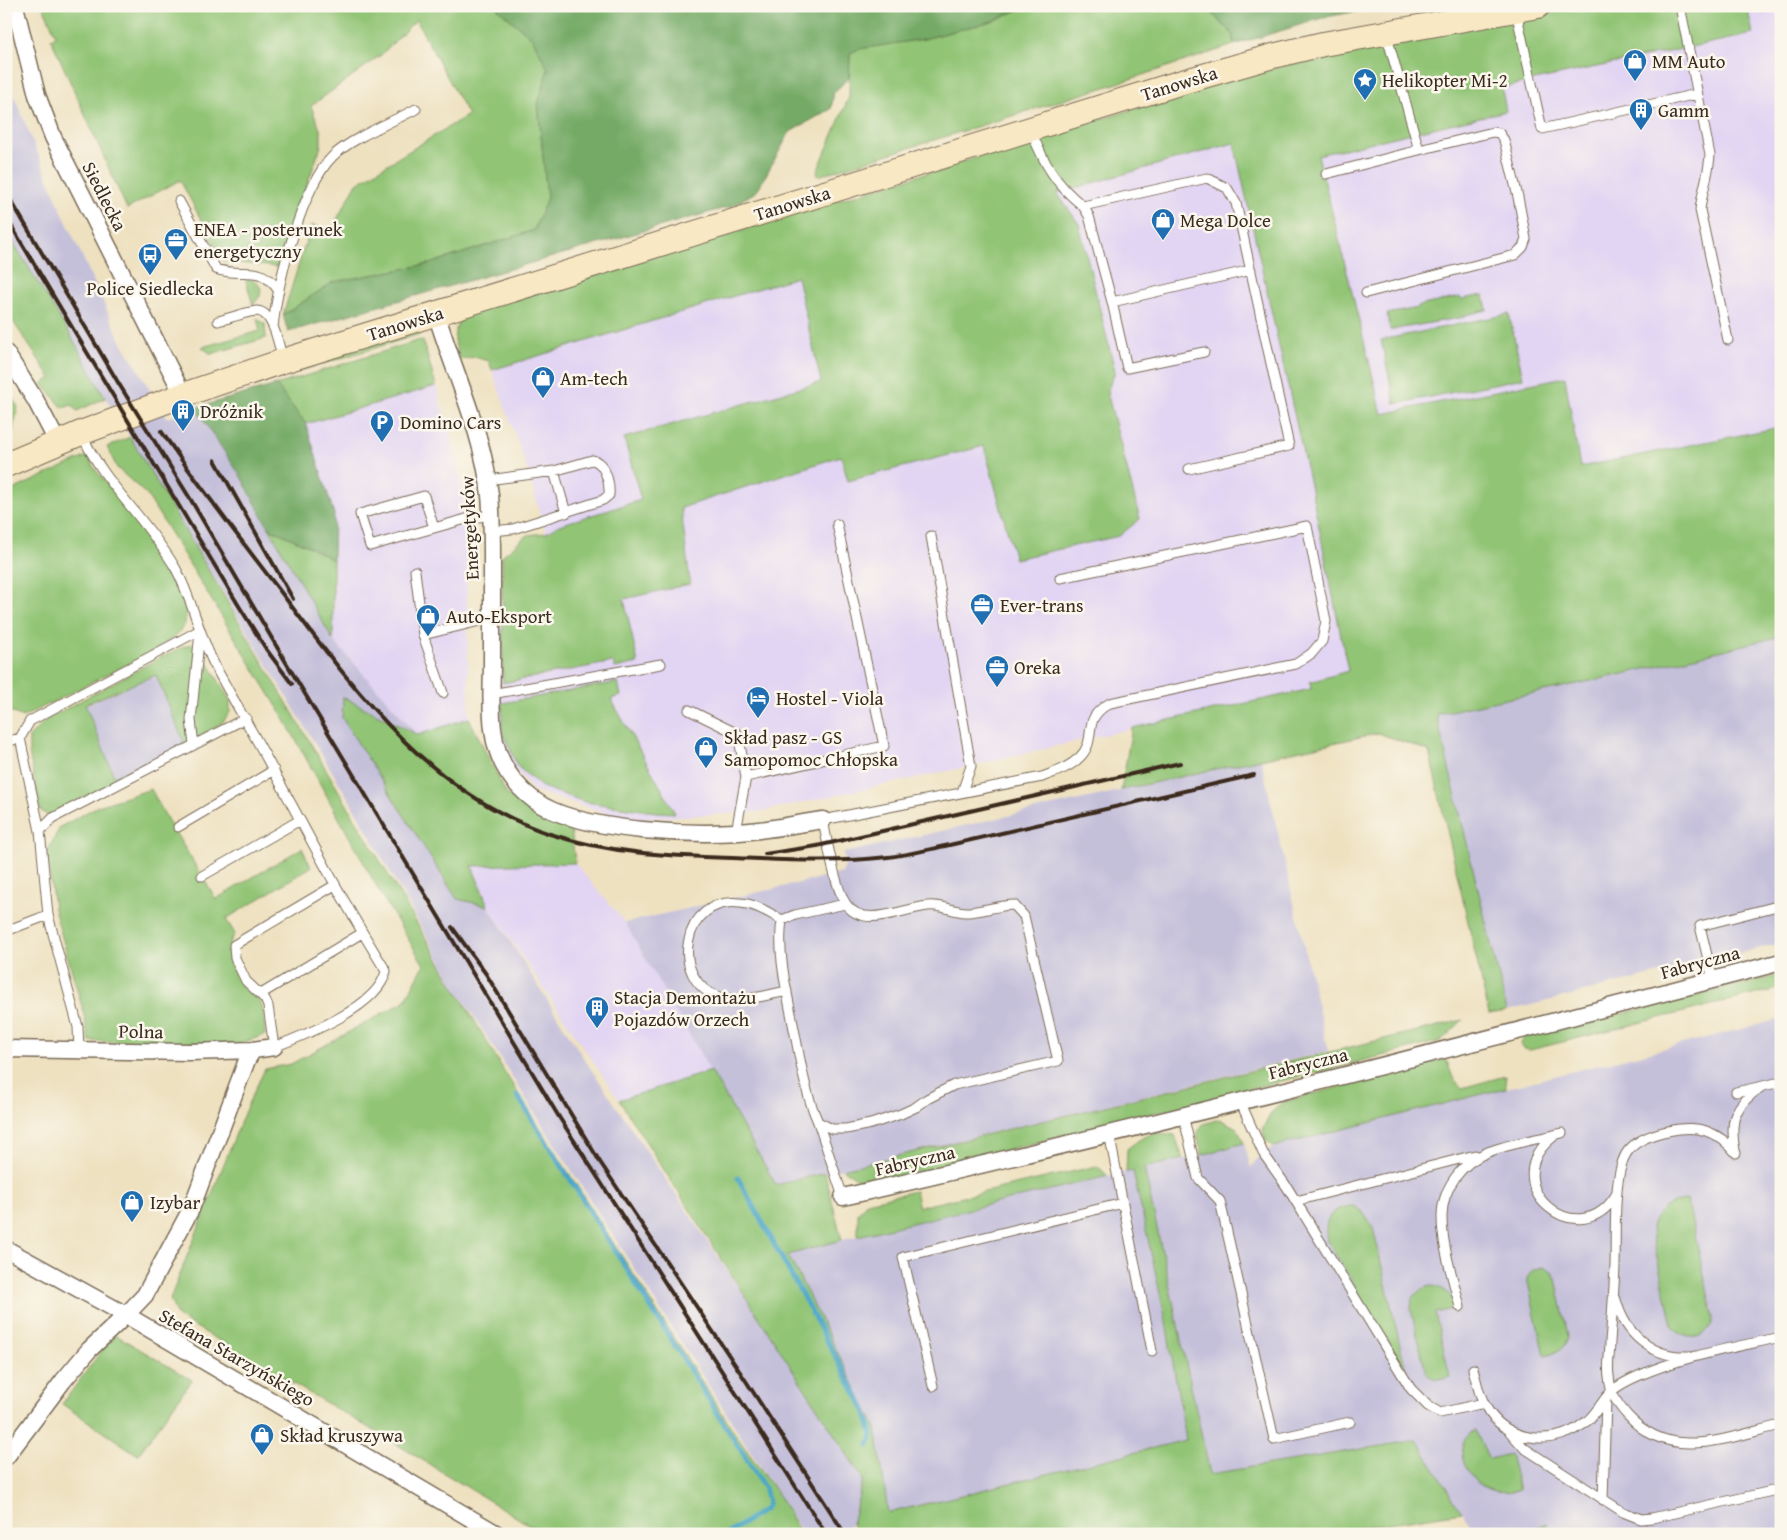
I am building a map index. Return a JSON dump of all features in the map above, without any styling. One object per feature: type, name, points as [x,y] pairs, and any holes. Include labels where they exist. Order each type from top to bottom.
[{"type":"main road","name":"Tanowska","points":[[6,465],[80,433],[183,395],[284,361],[1030,128],[1273,56],[1323,44],[1527,8]]},
{"type":"street","name":"Siedlecka","points":[[14,6],[37,95],[53,137],[183,395]]},
{"type":"street","name":"Energetyków","points":[[436,313],[473,421],[488,480],[492,531],[493,730],[501,762],[517,786],[535,801],[564,815],[609,826],[686,832],[736,832],[758,831],[823,820]]},
{"type":"street","points":[[6,353],[36,400],[58,443]]},
{"type":"street","name":"Fabryczna","points":[[843,1197],[1240,1101],[1781,962]]},
{"type":"street","name":"Polna","points":[[6,1049],[190,1052],[253,1050],[274,1047]]},
{"type":"street","points":[[6,1457],[84,1356],[144,1295],[191,1209],[247,1060],[253,1050]]},
{"type":"street","name":"Stefana Starzyńskiego","points":[[6,1249],[126,1315],[497,1534]]},
{"type":"lane","points":[[1680,6],[1710,155],[1710,169],[1702,191],[1700,210],[1728,340]]},
{"type":"lane","points":[[1527,8],[1542,129],[1697,94]]},
{"type":"lane","points":[[1386,33],[1419,150]]},
{"type":"lane","points":[[273,327],[279,291],[305,205],[321,172],[332,158],[344,148],[416,109]]},
{"type":"lane","points":[[1030,128],[1044,162],[1054,178],[1069,195],[1083,206],[1089,216],[1127,368],[1204,352]]},
{"type":"lane","points":[[1326,174],[1493,132],[1499,133],[1504,140],[1526,239],[1523,247],[1515,256],[1366,293]]},
{"type":"lane","points":[[1083,206],[1207,178],[1226,188],[1236,202],[1289,446],[1189,469]]},
{"type":"lane","points":[[179,201],[216,268],[227,271],[258,273],[271,280],[279,291]]},
{"type":"lane","points":[[1112,302],[1251,270]]},
{"type":"lane","points":[[218,321],[256,311],[265,314],[270,319],[284,361]]},
{"type":"lane","points":[[80,433],[93,459],[165,551],[176,571],[214,663],[246,718],[335,885],[386,971],[384,981],[356,1007],[327,1025],[274,1047],[268,1006],[261,994],[246,981],[235,958],[234,945],[335,885]]},
{"type":"lane","points":[[488,480],[554,471],[592,460],[598,461],[603,466],[610,489],[609,495],[603,500],[513,529],[492,531]]},
{"type":"lane","points":[[554,471],[566,512]]},
{"type":"lane","points":[[434,528],[424,496],[360,514],[370,546],[434,528],[466,518],[491,514]]},
{"type":"lane","points":[[746,777],[884,746],[838,524]]},
{"type":"lane","points":[[818,1122],[832,1129],[846,1129],[871,1124],[916,1107],[954,1085],[1058,1061],[1024,916],[1014,905],[1001,905],[969,912],[931,905],[877,917],[864,916],[853,912],[845,904],[835,875],[823,820],[1042,777],[1069,767],[1081,756],[1090,738],[1090,724],[1098,709],[1110,703],[1296,664],[1312,653],[1322,641],[1326,621],[1307,526],[1060,578]]},
{"type":"lane","points":[[931,536],[972,766],[962,792]]},
{"type":"lane","points":[[415,571],[423,635],[443,693]]},
{"type":"lane","points":[[423,635],[492,618]]},
{"type":"lane","points":[[79,1050],[78,1027],[48,915],[40,831],[20,738],[30,721],[200,630]]},
{"type":"lane","points":[[194,745],[191,720],[200,630]]},
{"type":"lane","points":[[492,694],[661,664]]},
{"type":"lane","points":[[689,710],[738,734],[746,777],[736,832]]},
{"type":"lane","points":[[40,831],[53,818],[246,718]]},
{"type":"lane","points":[[6,742],[20,738]]},
{"type":"lane","points":[[178,827],[274,770]]},
{"type":"lane","points":[[202,876],[300,820]]},
{"type":"lane","points":[[787,991],[742,999],[720,998],[702,989],[693,975],[688,956],[690,936],[694,924],[703,913],[718,905],[740,903],[756,906],[782,920],[795,915],[845,904]]},
{"type":"lane","points":[[1713,980],[1700,926],[1781,906]]},
{"type":"lane","points":[[6,931],[48,915]]},
{"type":"lane","points":[[782,920],[780,937],[787,991],[809,1101],[843,1197]]},
{"type":"lane","points":[[261,994],[362,933]]},
{"type":"lane","points":[[1736,1092],[1781,1082]]},
{"type":"lane","points":[[1603,1500],[1609,1395],[1608,1375],[1621,1166],[1629,1150],[1644,1139],[1653,1135],[1690,1128],[1705,1130],[1729,1144],[1736,1153],[1732,1130],[1737,1112],[1750,1095],[1761,1087]]},
{"type":"lane","points":[[1240,1101],[1263,1153],[1296,1201],[1411,1389],[1428,1406],[1440,1412],[1484,1403]]},
{"type":"lane","points":[[1183,1115],[1198,1178],[1220,1200],[1274,1439],[1350,1422]]},
{"type":"lane","points":[[1109,1133],[1152,1352]]},
{"type":"lane","points":[[1296,1201],[1562,1133],[1545,1144],[1536,1157],[1532,1172],[1536,1192],[1548,1208],[1566,1218],[1587,1217],[1597,1214],[1606,1208],[1618,1191]]},
{"type":"lane","points":[[1460,1307],[1445,1242],[1442,1211],[1449,1189],[1462,1168],[1490,1151]]},
{"type":"lane","points":[[933,1386],[903,1257],[1123,1203]]},
{"type":"lane","points":[[1614,1285],[1615,1299],[1619,1312],[1629,1330],[1644,1344],[1655,1350],[1682,1356],[1695,1355],[1781,1337]]},
{"type":"lane","points":[[1474,1369],[1484,1403],[1500,1424],[1510,1431],[1523,1436],[1549,1438],[1576,1429],[1587,1421],[1609,1395],[1644,1373],[1695,1355]]},
{"type":"lane","points":[[1609,1395],[1634,1423],[1658,1439],[1673,1443],[1703,1443],[1781,1425]]},
{"type":"lane","points":[[1510,1431],[1524,1448],[1603,1500],[1623,1512],[1641,1519],[1781,1488]]},
{"type":"shaded area","points":[[1747,6],[1781,6],[1781,427],[1580,467],[1565,377],[1382,415],[1311,128],[1502,89],[1530,81],[1753,34]]},
{"type":"shaded area","points":[[6,77],[62,212],[120,339],[167,418],[195,408],[240,475],[333,640],[418,735],[488,906],[579,1051],[752,1307],[863,1479],[852,1524],[834,1534],[803,1534],[457,990],[350,801],[153,477],[117,414],[105,398],[71,336],[6,231]]},
{"type":"shaded area","points":[[1234,143],[1314,503],[1348,671],[1310,682],[1311,689],[758,812],[627,819],[534,791],[507,760],[498,728],[502,556],[546,533],[526,466],[492,370],[797,277],[1056,192]]},
{"type":"shaded area","points":[[436,386],[458,462],[466,519],[469,718],[418,735],[333,640],[334,514],[306,424]]},
{"type":"shaded area","points":[[1781,636],[1781,943],[1507,1011],[1436,714],[1628,673]]},
{"type":"shaded area","points":[[156,675],[186,747],[114,776],[85,705]]},
{"type":"shaded area","points":[[1261,759],[1328,1051],[776,1185],[625,923],[842,873],[845,865],[844,853]]},
{"type":"shaded area","points":[[575,863],[625,923],[711,1071],[619,1100],[488,906],[471,866]]},
{"type":"shaded area","points":[[1781,1019],[1781,1534],[1475,1534],[1417,1440],[1210,1474],[1144,1168],[1244,1143],[1251,1168],[1257,1158],[1273,1147]]},
{"type":"shaded area","points":[[1133,1170],[1165,1316],[1186,1440],[888,1513],[876,1428],[788,1255],[842,1240]]},
{"type":"green space","points":[[43,6],[495,6],[532,38],[549,69],[538,104],[547,198],[534,230],[429,264],[333,282],[283,315],[311,225],[331,230],[357,183],[468,115],[416,20],[381,55],[311,106],[321,132],[321,146],[277,267],[223,261],[180,180],[127,209],[51,39],[56,36]]},
{"type":"green space","points":[[495,6],[1028,6],[992,21],[924,39],[859,49],[850,53],[849,78],[834,92],[831,109],[790,132],[757,191],[732,206],[288,332],[283,315],[333,282],[429,264],[534,230],[547,198],[538,104],[548,69],[532,38]]},
{"type":"green space","points":[[1028,6],[1205,6],[1232,34],[1234,45],[1112,85],[818,176],[817,172],[849,97],[850,53],[859,49],[924,39],[992,21]]},
{"type":"green space","points":[[1205,6],[1384,6],[1326,17],[1234,45],[1232,34]]},
{"type":"green space","points":[[1588,6],[1747,6],[1753,34],[1530,81],[1502,89],[1506,111],[1318,155],[1382,414],[1565,377],[1580,467],[1781,427],[1781,636],[1628,673],[1436,714],[1507,1011],[1489,1014],[1429,751],[1378,733],[1121,790],[1132,728],[1311,689],[1310,682],[1348,671],[1314,503],[1234,143],[1057,193],[1079,224],[1115,371],[1107,392],[1140,519],[1119,536],[1015,559],[984,446],[848,481],[841,456],[681,508],[690,584],[624,599],[638,663],[615,668],[613,662],[503,683],[502,556],[527,535],[546,533],[559,525],[641,500],[624,438],[821,382],[797,277],[492,370],[489,361],[474,357],[460,360],[456,348],[455,333],[462,316],[1225,81],[1353,48]]},
{"type":"green space","points":[[6,231],[71,336],[105,398],[77,411],[72,405],[63,408],[42,384],[51,378],[6,311]]},
{"type":"green space","points":[[245,278],[257,282],[261,289],[260,296],[253,305]]},
{"type":"green space","points":[[1484,295],[1487,310],[1465,315],[1465,317],[1390,330],[1387,314],[1460,297],[1461,299]]},
{"type":"green space","points":[[1509,314],[1523,378],[1395,404],[1381,340]]},
{"type":"green space","points":[[257,318],[265,324],[266,338],[211,354],[202,347],[260,331]]},
{"type":"green space","points":[[417,331],[421,334],[256,384],[258,378]]},
{"type":"green space","points":[[420,340],[423,341],[436,386],[306,424],[276,385]]},
{"type":"green space","points":[[276,385],[306,424],[334,514],[333,560],[269,528],[240,475],[195,408]]},
{"type":"green space","points":[[6,389],[18,407],[12,434],[6,436]]},
{"type":"green space","points":[[130,437],[507,1076],[738,1438],[777,1493],[801,1534],[544,1534],[383,1436],[177,1316],[170,1299],[247,1106],[265,1069],[291,1064],[405,1001],[424,965],[382,896],[281,713],[147,495],[117,468],[107,447]]},
{"type":"green space","points":[[87,456],[95,469],[149,534],[173,573],[186,610],[185,624],[176,636],[154,651],[23,717],[6,710],[6,493]]},
{"type":"green space","points":[[269,528],[333,560],[333,640]]},
{"type":"green space","points":[[190,644],[200,649],[230,700],[230,712],[223,722],[186,747],[156,675],[85,704],[114,776],[172,752],[48,816],[40,810],[29,752],[29,737],[47,719],[159,658]]},
{"type":"green space","points":[[618,682],[621,696],[611,699],[675,813],[585,802],[542,787],[517,766],[502,730],[502,703]]},
{"type":"green space","points":[[343,697],[418,735],[469,718],[507,795],[571,829],[575,863],[472,866],[488,906],[457,899],[342,718]]},
{"type":"green space","points":[[151,789],[216,899],[302,848],[311,867],[226,919],[235,934],[231,940],[228,954],[232,968],[243,988],[257,998],[261,1004],[265,1035],[239,1044],[89,1041],[83,1010],[54,909],[47,852],[60,827],[98,806]]},
{"type":"green space","points":[[1781,975],[1781,988],[1530,1050],[1524,1049],[1520,1044],[1526,1037]]},
{"type":"green space","points":[[1463,1020],[1441,1041],[899,1177],[880,1181],[859,1180],[843,1169]]},
{"type":"green space","points":[[1446,1059],[1453,1078],[1462,1088],[1505,1076],[1506,1088],[1273,1147],[1265,1139],[1262,1129],[1272,1112],[1283,1102]]},
{"type":"green space","points":[[711,1071],[776,1185],[825,1173],[842,1240],[788,1255],[876,1428],[888,1513],[1186,1440],[1165,1316],[1133,1171],[1126,1172],[1127,1149],[1144,1137],[1160,1133],[1175,1135],[1183,1159],[1144,1168],[1210,1474],[1417,1440],[1461,1512],[1319,1534],[858,1534],[852,1524],[863,1479],[619,1100]]},
{"type":"green space","points":[[1219,1119],[1237,1128],[1244,1143],[1202,1155],[1197,1134],[1203,1124]]},
{"type":"green space","points":[[1097,1166],[1108,1176],[858,1236],[858,1213],[867,1202],[915,1191],[919,1207]]},
{"type":"green space","points":[[1687,1199],[1713,1316],[1712,1324],[1708,1330],[1703,1335],[1696,1337],[1683,1335],[1672,1324],[1652,1227],[1656,1217],[1663,1208]]},
{"type":"green space","points":[[1354,1206],[1362,1211],[1373,1228],[1406,1371],[1327,1240],[1326,1226],[1330,1216],[1340,1209]]},
{"type":"green space","points":[[1543,1267],[1553,1273],[1556,1279],[1568,1336],[1563,1347],[1544,1355],[1527,1278],[1533,1270]]},
{"type":"green space","points":[[1431,1286],[1447,1292],[1456,1308],[1435,1313],[1450,1377],[1440,1379],[1431,1377],[1426,1373],[1411,1310],[1412,1301],[1416,1294],[1422,1289]]},
{"type":"green space","points":[[114,1334],[192,1380],[138,1455],[62,1404]]},
{"type":"green space","points":[[1475,1430],[1489,1459],[1510,1454],[1519,1490],[1506,1492],[1492,1490],[1477,1482],[1471,1475],[1463,1460],[1462,1451],[1467,1436]]},
{"type":"green space","points":[[1547,1523],[1551,1534],[1532,1534],[1540,1526]]},
{"type":"waterway","points":[[517,1095],[764,1487],[768,1503],[765,1509],[727,1534]]},
{"type":"waterway","points":[[738,1178],[865,1410],[872,1434],[869,1446]]},
{"type":"railway","points":[[6,192],[119,384],[191,500],[281,654],[559,1117],[826,1534]]},
{"type":"railway","points":[[6,217],[239,606],[266,649],[292,684]]},
{"type":"railway","points":[[161,431],[336,665],[397,734],[430,765],[467,793],[506,816],[550,834],[595,846],[663,855],[790,860],[868,859],[924,851],[1254,775]]},
{"type":"railway","points":[[215,460],[293,599]]},
{"type":"railway","points":[[765,854],[817,846],[1180,763]]},
{"type":"railway","points":[[452,927],[486,974],[600,1162],[845,1534]]},
{"type":"place","name":"MM Auto","points":[[1635,82]]},
{"type":"place","name":"Helikopter Mi-2","points":[[1365,101]]},
{"type":"place","name":"Gamm","points":[[1641,131]]},
{"type":"place","name":"Mega Dolce","points":[[1163,241]]},
{"type":"place","name":"ENEA - posterunek energetyczny","points":[[176,261]]},
{"type":"place","name":"Police Siedlecka","points":[[150,276]]},
{"type":"place","name":"Am-tech","points":[[543,399]]},
{"type":"place","name":"Dróżnik","points":[[183,432]]},
{"type":"place","name":"Domino Cars","points":[[382,443]]},
{"type":"place","name":"Ever-trans","points":[[982,626]]},
{"type":"place","name":"Auto-Eksport","points":[[428,637]]},
{"type":"place","name":"Oreka","points":[[997,688]]},
{"type":"place","name":"Hostel - Viola","points":[[758,719]]},
{"type":"place","name":"Skład pasz - GS Samopomoc Chłopska","points":[[706,769]]},
{"type":"place","name":"Stacja Demontażu Pojazdów Orzech","points":[[597,1029]]},
{"type":"place","name":"Izybar","points":[[132,1223]]},
{"type":"place","name":"Skład kruszywa","points":[[262,1456]]}]
